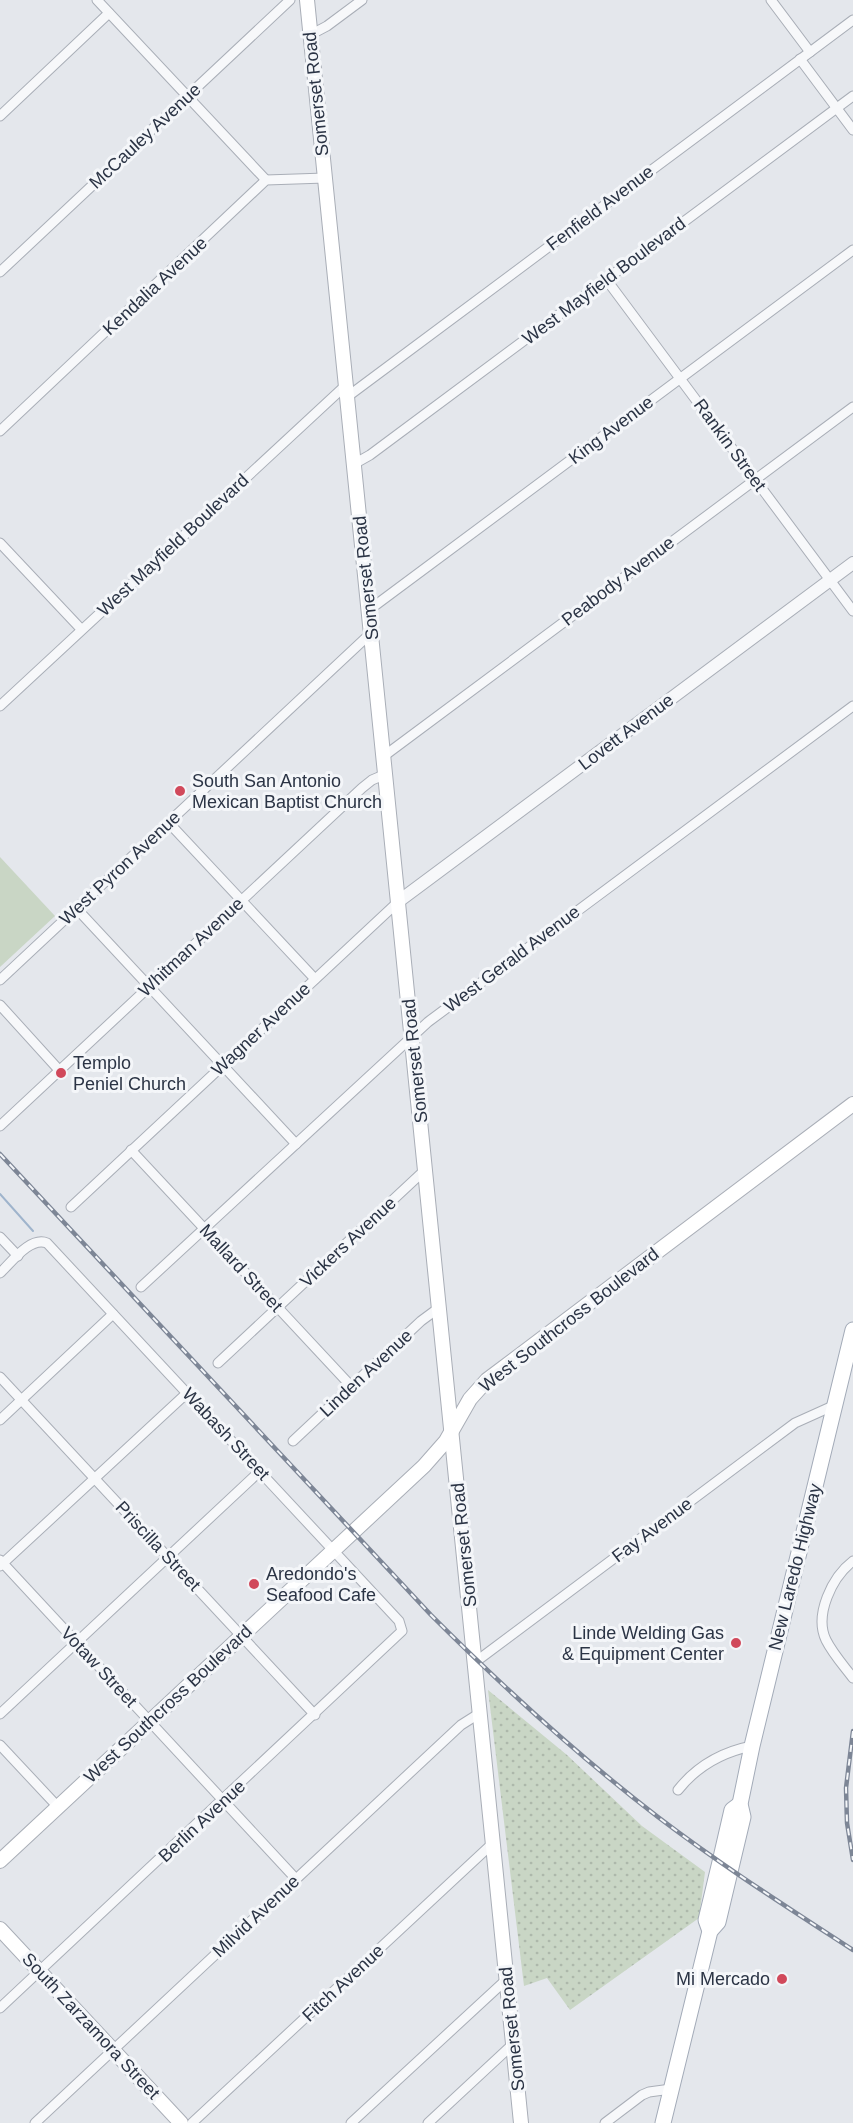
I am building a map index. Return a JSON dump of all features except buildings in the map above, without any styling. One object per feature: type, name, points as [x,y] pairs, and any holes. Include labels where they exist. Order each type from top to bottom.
[{"type":"main road","name":"Somerset Road","points":[[307,0],[470,1599],[474,1663],[521,2123]]},
{"type":"main road","name":"West Southcross Boulevard","points":[[0,1861],[424,1466],[453,1431],[470,1400],[497,1372],[853,1104]]},
{"type":"main road","name":"New Laredo Highway","points":[[663,2123],[710,1931],[718,1922],[731,1869],[743,1817],[740,1804],[752,1746],[835,1405],[847,1378],[853,1330]]},
{"type":"main road","name":"South Zarzamora Street","points":[[0,1929],[181,2123]]},
{"type":"street","points":[[98,0],[266,180],[325,178]]},
{"type":"street","name":"McCauley Avenue","points":[[0,272],[290,0]]},
{"type":"street","points":[[310,35],[327,26],[362,0]]},
{"type":"street","points":[[771,0],[810,52]]},
{"type":"street","points":[[0,116],[109,13]]},
{"type":"street","name":"Fenfield Avenue","points":[[346,391],[853,20]]},
{"type":"street","points":[[800,59],[853,130]]},
{"type":"street","name":"West Mayfield Boulevard","points":[[354,464],[370,455],[853,96]]},
{"type":"street","name":"Kendalia Avenue","points":[[0,431],[266,180]]},
{"type":"street","name":"King Avenue","points":[[369,610],[853,250]]},
{"type":"street","name":"Rankin Street","points":[[606,279],[853,611]]},
{"type":"street","name":"West Mayfield Boulevard","points":[[0,706],[81,629],[346,391]]},
{"type":"street","name":"Peabody Avenue","points":[[384,756],[853,407]]},
{"type":"street","points":[[0,543],[81,629]]},
{"type":"street","name":"Lovett Avenue","points":[[399,901],[853,563]]},
{"type":"street","name":"West Pyron Avenue","points":[[0,980],[371,633]]},
{"type":"street","name":"West Gerald Avenue","points":[[141,1287],[428,1022],[853,706]]},
{"type":"street","name":"Whitman Avenue","points":[[0,1126],[362,788],[372,780],[386,774]]},
{"type":"street","points":[[169,823],[315,979]]},
{"type":"street","name":"Wagner Avenue","points":[[72,1207],[399,901]]},
{"type":"street","points":[[77,909],[296,1144]]},
{"type":"street","points":[[0,1005],[59,1070]]},
{"type":"street","name":"Mallard Street","points":[[131,1150],[351,1386]]},
{"type":"street","name":"Vickers Avenue","points":[[218,1363],[426,1169]]},
{"type":"street","points":[[0,1237],[18,1256],[0,1273]]},
{"type":"street","name":"Wabash Street","points":[[18,1256],[35,1242],[43,1241],[51,1247],[399,1621],[402,1632]]},
{"type":"street","name":"Linden Avenue","points":[[293,1440],[421,1321],[440,1307]]},
{"type":"street","points":[[0,1420],[112,1314]]},
{"type":"street","name":"Priscilla Street","points":[[0,1377],[315,1715]]},
{"type":"street","points":[[1,1563],[187,1393]]},
{"type":"street","name":"Fay Avenue","points":[[474,1663],[795,1423],[835,1405]]},
{"type":"street","points":[[0,1714],[260,1471]]},
{"type":"street","points":[[853,1561],[838,1576],[825,1603],[823,1632],[833,1652],[853,1678]]},
{"type":"street","name":"Votaw Street","points":[[1,1563],[296,1879]]},
{"type":"street","name":"Berlin Avenue","points":[[0,2008],[224,1801],[402,1632]]},
{"type":"street","name":"Milvid Avenue","points":[[35,2123],[461,1725],[480,1713]]},
{"type":"street","points":[[0,1745],[58,1807]]},
{"type":"street","points":[[678,1790],[692,1775],[712,1761],[729,1751],[752,1746]]},
{"type":"street","name":"Fitch Avenue","points":[[192,2123],[493,1844]]},
{"type":"street","points":[[351,2123],[507,1978]]},
{"type":"street","points":[[428,2123],[513,2044]]},
{"type":"street","points":[[604,2123],[642,2095],[671,2090]]},
{"type":"green space","points":[[0,857],[55,916],[0,967]]},
{"type":"green space","points":[[488,1690],[567,1755],[642,1826],[705,1872],[699,1918],[570,2010],[547,1978],[524,1986]]},
{"type":"waterway","points":[[0,1194],[33,1231]]},
{"type":"railway","points":[[0,1154],[431,1615],[485,1668],[570,1745],[658,1817],[730,1869],[853,1950]]},
{"type":"railway","points":[[853,1731],[846,1788],[847,1823],[853,1860]]},
{"type":"place","name":"South San Antonio Mexican Baptist Church","points":[[180,791]]},
{"type":"place","name":"Templo Peniel Church","points":[[61,1073]]},
{"type":"place","name":"Aredondo's Seafood Cafe","points":[[254,1584]]},
{"type":"place","name":"Linde Welding Gas & Equipment Center","points":[[736,1643]]},
{"type":"place","name":"Mi Mercado","points":[[782,1979]]}]
